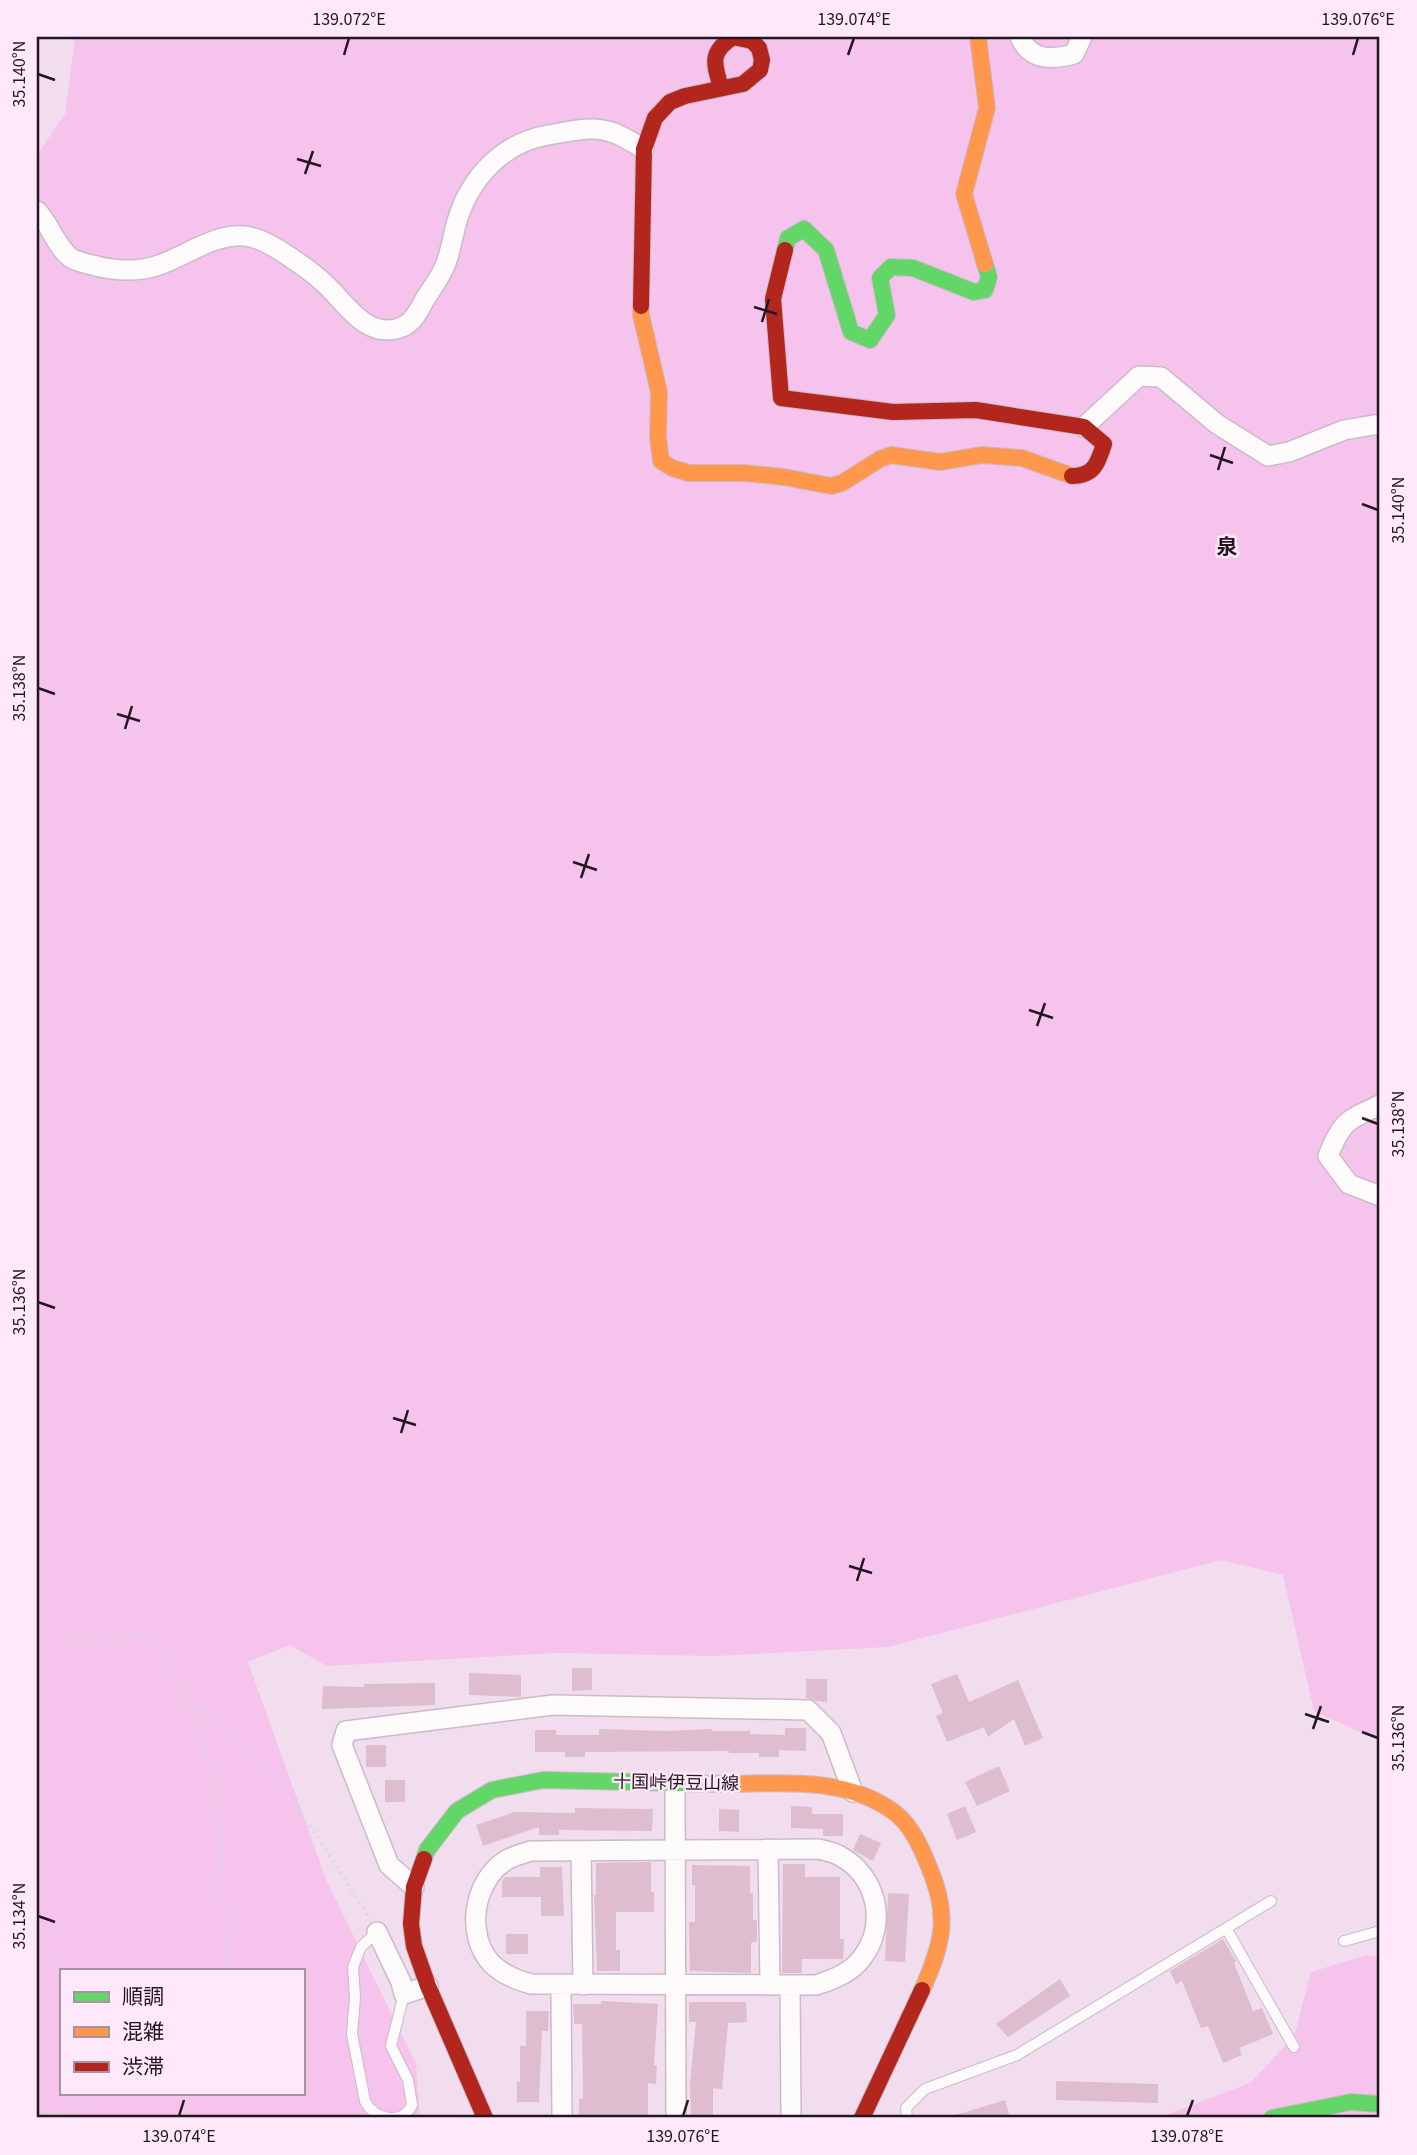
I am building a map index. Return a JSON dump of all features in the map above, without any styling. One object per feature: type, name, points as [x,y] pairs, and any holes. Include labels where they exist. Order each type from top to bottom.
[{"type":"street","points":[[721,88],[670,102],[655,118],[644,149],[641,315],[659,392],[657,438],[661,461],[672,468],[689,473],[744,473],[831,486],[842,483],[891,455],[940,462],[982,455],[1021,458],[1071,476],[1084,476],[1100,458],[1104,444],[1084,427],[976,410],[893,412],[781,398],[773,299],[788,238],[804,229],[827,250],[850,332],[870,340],[887,315],[880,278],[891,267],[913,268],[974,292],[985,290],[989,277],[964,194],[987,108],[978,37]]},
{"type":"street","points":[[1020,37],[1034,55],[1055,60],[1074,54],[1082,37]]},
{"type":"street","points":[[37,211],[71,257],[107,269],[128,270],[157,266],[217,240],[252,237],[265,242],[314,274],[363,323],[376,330],[391,330],[405,327],[416,316],[446,263],[463,203],[480,175],[501,155],[534,138],[589,129],[610,131],[644,149]]},
{"type":"street","points":[[1084,427],[1139,376],[1161,377],[1217,424],[1268,456],[1289,452],[1344,430],[1380,424]]},
{"type":"street","points":[[1380,1105],[1350,1118],[1338,1131],[1328,1156],[1349,1184],[1380,1196]]},
{"type":"street","points":[[414,1887],[389,1866],[342,1745],[346,1731],[552,1705],[808,1710],[831,1733],[853,1791]]},
{"type":"street","name":"十国峠伊豆山線","points":[[485,2118],[428,1986],[414,1946],[411,1924],[414,1887],[427,1850],[457,1811],[492,1790],[543,1780],[818,1784],[853,1791],[892,1810],[918,1840],[938,1887],[943,1930],[931,1969],[862,2118]]},
{"type":"street","points":[[675,1784],[676,2118]]},
{"type":"street","points":[[768,1849],[770,1985]]},
{"type":"street","points":[[819,1849],[840,1856],[860,1872],[873,1889],[876,1926],[871,1944],[861,1960],[831,1981],[816,1985],[531,1984],[509,1978],[491,1963],[482,1948],[475,1908],[491,1873],[505,1861],[531,1851],[677,1850],[819,1849]]},
{"type":"street","points":[[581,1851],[583,1985]]},
{"type":"street","points":[[377,1932],[404,1994],[428,1986]]},
{"type":"street","points":[[561,1985],[562,2118]]},
{"type":"street","points":[[790,1985],[791,2118]]},
{"type":"street","points":[[1272,2118],[1350,2102],[1380,2104]]},
{"type":"lane","points":[[907,2118],[906,2108],[925,2089],[1017,2055],[1270,1901]]},
{"type":"lane","points":[[1226,1928],[1294,2047]]},
{"type":"lane","points":[[1345,1941],[1380,1931]]},
{"type":"lane","points":[[377,1932],[365,1941],[355,1959],[352,2034],[365,2101],[369,2110],[384,2118],[407,2113],[412,2105],[408,2080],[391,2046],[404,1994]]},
{"type":"path","points":[[1328,1156],[1380,1143]]},
{"type":"path","points":[[37,1636],[81,1637],[153,1633],[190,1706],[216,1790],[221,1832],[227,1969]]},
{"type":"path","points":[[190,1706],[210,1717],[225,1730],[291,1800],[320,1840],[377,1932]]},
{"type":"path","points":[[37,1912],[60,1977]]},
{"type":"path","points":[[41,2118],[83,2107],[94,2096]]},
{"type":"path","points":[[239,2096],[243,2118]]},
{"type":"shaded area","points":[[37,37],[1380,37],[1380,1741],[1314,1711],[1283,1575],[1221,1560],[888,1647],[715,1656],[554,1653],[327,1666],[290,1645],[248,1662],[327,1882],[416,2064],[420,2118],[37,2118],[37,155],[65,114],[75,38]]},
{"type":"shaded area","points":[[1367,1955],[1380,1957],[1380,2118],[1158,2118],[1250,2083],[1294,2037],[1311,1972]]},
{"type":"building","points":[[572,1668],[592,1668],[592,1690],[572,1691]]},
{"type":"building","points":[[469,1673],[521,1675],[521,1697],[469,1695]]},
{"type":"building","points":[[957,1674],[969,1702],[1018,1680],[1043,1738],[1025,1746],[1014,1719],[988,1737],[984,1727],[947,1742],[936,1716],[943,1713],[931,1684]]},
{"type":"building","points":[[806,1679],[827,1679],[827,1702],[806,1698]]},
{"type":"building","points":[[435,1683],[435,1705],[322,1709],[323,1686]]},
{"type":"building","points":[[785,1728],[806,1728],[806,1751],[779,1750],[779,1757],[759,1757],[759,1753],[729,1751],[585,1752],[585,1757],[565,1757],[565,1752],[535,1752],[535,1730],[556,1730],[556,1735],[599,1735],[599,1729],[712,1729],[785,1735]]},
{"type":"building","points":[[366,1745],[386,1745],[386,1767],[366,1767]]},
{"type":"building","points":[[999,1766],[1010,1791],[977,1806],[965,1782]]},
{"type":"building","points":[[385,1780],[405,1780],[405,1802],[385,1802]]},
{"type":"building","points":[[791,1806],[812,1807],[812,1814],[843,1814],[843,1836],[823,1836],[823,1829],[791,1828]]},
{"type":"building","points":[[965,1806],[976,1832],[957,1840],[947,1814]]},
{"type":"building","points":[[575,1808],[653,1809],[652,1831],[559,1830],[559,1835],[539,1835],[539,1827],[483,1846],[476,1825],[515,1812],[575,1813]]},
{"type":"building","points":[[719,1809],[739,1810],[739,1832],[719,1831]]},
{"type":"building","points":[[860,1834],[881,1843],[873,1861],[853,1850]]},
{"type":"building","points":[[651,1862],[654,1912],[616,1912],[616,1950],[620,1950],[620,1971],[597,1971],[594,1895],[596,1863]]},
{"type":"building","points":[[783,1864],[805,1864],[805,1877],[840,1877],[840,1939],[844,1939],[843,1959],[802,1959],[802,1973],[782,1973]]},
{"type":"building","points":[[692,1865],[750,1866],[753,1920],[757,1920],[757,1941],[751,1943],[751,1973],[690,1971],[689,1922],[695,1922]]},
{"type":"building","points":[[540,1867],[562,1867],[564,1916],[541,1916],[541,1897],[502,1897],[502,1881],[505,1877],[540,1877]]},
{"type":"building","points":[[888,1893],[909,1894],[905,1962],[885,1961]]},
{"type":"building","points":[[506,1934],[528,1934],[528,1954],[506,1954]]},
{"type":"building","points":[[1223,1939],[1236,1961],[1234,1963],[1253,2011],[1262,2008],[1273,2034],[1239,2048],[1242,2055],[1223,2063],[1208,2026],[1201,2028],[1182,1981],[1176,1984],[1170,1971]]},
{"type":"building","points":[[1060,1979],[1070,1996],[1008,2037],[996,2024]]},
{"type":"building","points":[[601,2001],[658,2004],[654,2065],[657,2066],[656,2084],[648,2083],[648,2118],[579,2118],[579,2099],[583,2099],[582,2024],[574,2024],[573,2004],[601,2004]]},
{"type":"building","points":[[689,2002],[746,2002],[747,2022],[728,2023],[722,2089],[713,2088],[713,2117],[691,2116],[690,2083],[696,2022],[689,2022]]},
{"type":"building","points":[[526,2011],[549,2011],[548,2031],[542,2031],[539,2102],[517,2102],[520,2046],[526,2046]]},
{"type":"building","points":[[1056,2081],[1158,2084],[1158,2103],[1056,2100]]},
{"type":"building","points":[[1005,2100],[1010,2118],[957,2118],[956,2115]]},
{"type":"traffic: fast","points":[[785,250],[788,238],[804,229],[826,250],[851,332],[870,340],[887,315],[880,278],[891,267],[913,268],[974,292],[985,290],[989,277],[985,264]]},
{"type":"traffic: fast","points":[[424,1859],[427,1850],[457,1811],[492,1790],[543,1780],[724,1784]]},
{"type":"traffic: fast","points":[[1272,2118],[1351,2102],[1380,2104]]},
{"type":"traffic: slow","points":[[978,37],[987,108],[964,194],[985,264]]},
{"type":"traffic: slow","points":[[641,306],[659,392],[658,438],[661,461],[672,468],[689,473],[744,473],[784,477],[831,486],[842,483],[891,455],[940,462],[982,455],[1022,458],[1072,476]]},
{"type":"traffic: slow","points":[[724,1784],[788,1783],[831,1787],[872,1799],[904,1821],[918,1843],[936,1884],[942,1915],[939,1943],[922,1990]]},
{"type":"traffic: jam","points":[[641,306],[644,149],[655,118],[670,102],[685,96],[743,84],[760,70],[762,60],[759,48],[752,41],[733,37],[720,48],[715,65],[721,88]]},
{"type":"traffic: jam","points":[[785,250],[773,299],[781,398],[893,412],[976,410],[1084,427],[1104,444],[1094,467],[1085,474],[1072,476]]},
{"type":"traffic: jam","points":[[424,1859],[414,1887],[411,1924],[414,1946],[428,1986],[485,2118]]},
{"type":"traffic: jam","points":[[862,2118],[922,1990]]},
{"type":"district","name":"泉","points":[[1227,547]]}]
